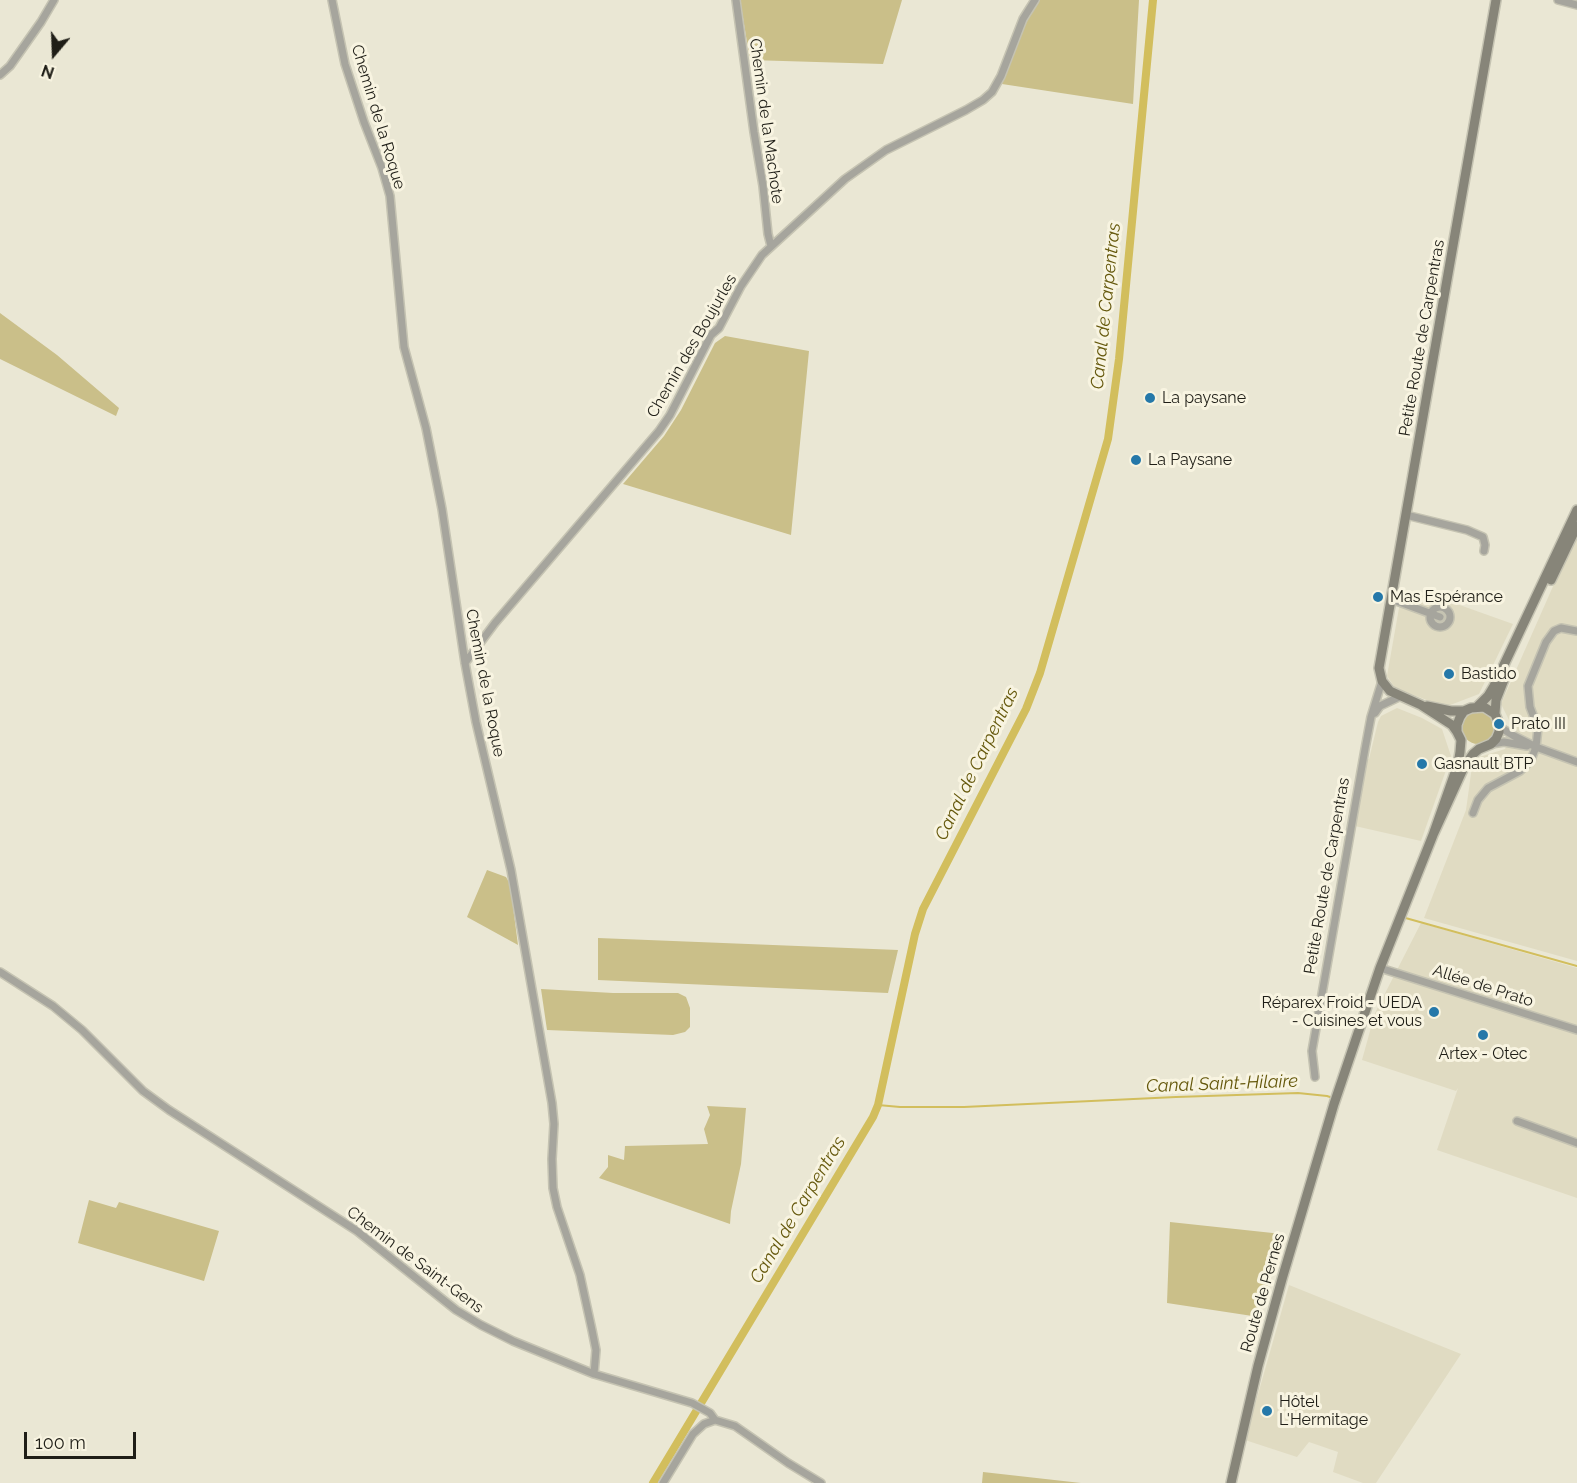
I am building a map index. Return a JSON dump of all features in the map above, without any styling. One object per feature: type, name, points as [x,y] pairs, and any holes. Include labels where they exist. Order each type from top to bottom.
[{"type":"main road","name":"Petite Route de Carpentras","points":[[1382,681],[1379,668],[1496,0]]},
{"type":"main road","points":[[1433,835],[1464,767],[1473,754],[1496,739],[1499,724],[1495,714],[1496,700],[1500,687],[1574,536],[1577,510]]},
{"type":"main road","points":[[1478,706],[1494,686],[1575,520]]},
{"type":"main road","points":[[1382,681],[1390,691],[1421,705],[1452,725],[1459,736],[1472,748],[1479,749]]},
{"type":"main road","points":[[1421,705],[1450,711],[1464,711],[1478,706],[1495,714]]},
{"type":"main road","points":[[1433,835],[1458,764],[1460,752],[1457,725],[1464,711]]},
{"type":"main road","name":"Route de Pernes","points":[[1231,1483],[1258,1366],[1331,1113],[1380,968],[1433,835]]},
{"type":"street","points":[[0,75],[10,66],[54,0]]},
{"type":"street","name":"Chemin de la Roque","points":[[332,0],[345,64],[390,196],[404,347],[432,457],[476,722],[511,870],[552,1103],[553,1188],[557,1207],[580,1275],[596,1350],[594,1374]]},
{"type":"street","name":"Chemin de la Machote","points":[[736,0],[771,246]]},
{"type":"street","name":"Chemin des Boujurles","points":[[465,663],[495,623],[659,431],[670,415],[711,335],[719,328],[741,286],[762,255],[845,179],[886,150],[966,110],[992,92],[1001,76],[1023,19],[1035,0]]},
{"type":"street","points":[[1558,0],[1577,5]]},
{"type":"street","points":[[1406,515],[1467,530],[1483,537],[1484,551]]},
{"type":"street","points":[[1391,599],[1440,617]]},
{"type":"street","points":[[1473,813],[1478,800],[1488,788],[1520,771],[1531,760],[1536,747],[1538,728],[1530,706],[1528,686],[1545,642],[1554,631],[1561,628],[1577,631]]},
{"type":"street","name":"Petite Route de Carpentras","points":[[1315,1077],[1312,1051],[1371,717],[1382,681]]},
{"type":"street","points":[[1371,717],[1380,706],[1401,696]]},
{"type":"street","points":[[1499,724],[1514,736],[1536,747],[1577,762]]},
{"type":"street","points":[[1491,744],[1503,742],[1536,747]]},
{"type":"street","name":"Allée de Prato","points":[[1380,968],[1577,1030]]},
{"type":"street","name":"Chemin de Saint-Gens","points":[[0,972],[53,1006],[82,1030],[143,1091],[357,1231],[456,1310],[513,1341],[594,1374],[695,1404],[710,1413],[715,1420],[735,1426],[821,1483]]},
{"type":"street","points":[[1517,1121],[1577,1143]]},
{"type":"street","points":[[663,1483],[693,1434],[704,1424],[715,1420]]},
{"type":"shaded area","points":[[740,0],[902,0],[883,64],[750,60]]},
{"type":"shaded area","points":[[1040,0],[1139,0],[1133,104],[1002,84],[1020,36]]},
{"type":"shaded area","points":[[0,313],[57,355],[119,408],[116,416],[0,359]]},
{"type":"shaded area","points":[[725,336],[809,351],[791,535],[623,484],[664,436],[681,410],[715,343]]},
{"type":"shaded area","points":[[1577,538],[1577,961],[1424,918],[1466,810],[1473,759],[1505,749],[1514,730],[1501,704],[1562,566]]},
{"type":"shaded area","points":[[1402,591],[1406,597],[1423,603],[1440,598],[1513,624],[1479,694],[1445,707],[1395,688],[1387,676]]},
{"type":"shaded area","points":[[1397,708],[1442,729],[1451,756],[1421,841],[1355,826],[1367,758],[1369,759],[1378,722],[1381,716]]},
{"type":"shaded area","points":[[1478,712],[1489,717],[1494,728],[1489,739],[1478,744],[1467,739],[1462,728],[1467,717]]},
{"type":"shaded area","points":[[487,870],[506,877],[510,884],[518,945],[467,917]]},
{"type":"shaded area","points":[[1421,923],[1577,968],[1577,1198],[1437,1150],[1458,1088],[1456,1091],[1362,1060],[1375,1013]]},
{"type":"shaded area","points":[[598,938],[898,950],[888,993],[598,980]]},
{"type":"shaded area","points":[[541,989],[613,993],[678,993],[686,997],[690,1008],[690,1027],[685,1032],[673,1035],[547,1030]]},
{"type":"shaded area","points":[[707,1106],[746,1108],[741,1164],[730,1224],[599,1178],[608,1167],[608,1155],[624,1160],[625,1146],[708,1144],[704,1129],[710,1115]]},
{"type":"shaded area","points":[[89,1200],[116,1208],[119,1202],[219,1231],[204,1281],[78,1243]]},
{"type":"shaded area","points":[[1170,1222],[1282,1234],[1259,1317],[1167,1303]]},
{"type":"shaded area","points":[[1289,1285],[1461,1354],[1376,1483],[1363,1483],[1333,1472],[1338,1452],[1309,1442],[1297,1457],[1245,1440]]},
{"type":"shaded area","points":[[983,1472],[1081,1483],[982,1483]]},
{"type":"waterway","name":"Canal de Carpentras","points":[[653,1483],[873,1117],[878,1105],[915,934],[923,909],[1026,709],[1040,673],[1108,439],[1119,359],[1153,0]]},
{"type":"waterway","name":"Canal Saint-Hilaire","points":[[1402,917],[1577,966]]},
{"type":"waterway","name":"Canal Saint-Hilaire","points":[[878,1105],[964,1107],[1298,1093],[1333,1098]]},
{"type":"place","name":"La paysane","points":[[1150,398]]},
{"type":"place","name":"La Paysane","points":[[1136,460]]},
{"type":"place","name":"Mas Espérance","points":[[1378,597]]},
{"type":"place","name":"Bastido","points":[[1449,674]]},
{"type":"place","name":"Prato III","points":[[1499,724]]},
{"type":"place","name":"Gasnault BTP","points":[[1422,764]]},
{"type":"place","name":"Réparex Froid - UEDA - Cuisines et vous","points":[[1434,1012]]},
{"type":"place","name":"Artex - Otec","points":[[1483,1035]]},
{"type":"place","name":"Hôtel L'Hermitage","points":[[1267,1411]]}]
